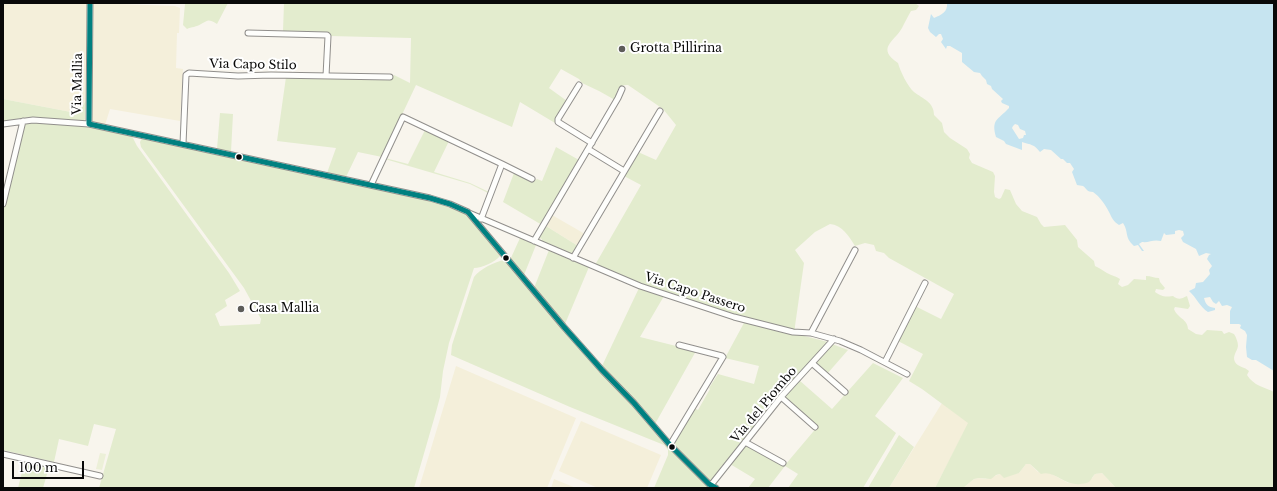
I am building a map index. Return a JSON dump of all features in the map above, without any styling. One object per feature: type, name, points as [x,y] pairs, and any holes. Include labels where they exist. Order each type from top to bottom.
[{"type":"street","name":"Via Mallia","points":[[90,3],[88,124],[430,198],[450,204],[468,212],[602,370],[634,403],[670,445],[713,487]]},
{"type":"street","points":[[248,33],[327,35],[326,76]]},
{"type":"street","name":"Via Capo Stilo","points":[[183,144],[186,75],[189,74],[238,76],[272,75],[390,77]]},
{"type":"street","points":[[579,85],[558,122],[592,143]]},
{"type":"street","points":[[534,241],[622,89]]},
{"type":"street","points":[[573,258],[660,111]]},
{"type":"street","points":[[371,185],[403,117],[532,179]]},
{"type":"street","points":[[3,124],[34,120],[88,124]]},
{"type":"street","points":[[3,204],[23,121]]},
{"type":"street","points":[[588,149],[624,171]]},
{"type":"street","points":[[479,225],[502,164]]},
{"type":"street","name":"Via Capo Passero","points":[[468,212],[640,286],[734,316],[793,332],[811,333],[834,339],[861,350],[907,374]]},
{"type":"street","points":[[811,333],[855,250]]},
{"type":"street","points":[[885,362],[925,283]]},
{"type":"street","name":"Via del Piombo","points":[[713,487],[745,442],[781,397],[813,364],[834,339]]},
{"type":"street","points":[[670,445],[723,357],[679,345]]},
{"type":"street","points":[[813,364],[845,392]]},
{"type":"street","points":[[781,397],[815,427]]},
{"type":"street","points":[[745,442],[783,463]]},
{"type":"street","points":[[3,454],[100,476]]},
{"type":"shaded area","points":[[3,3],[88,3],[86,100],[78,112],[76,113],[3,99]]},
{"type":"shaded area","points":[[92,3],[175,6],[180,8],[179,33],[177,33],[176,68],[183,69],[180,121],[110,109],[105,125],[95,123],[91,120]]},
{"type":"shaded area","points":[[552,215],[585,234],[578,246],[546,226]]},
{"type":"shaded area","points":[[456,366],[576,418],[547,488],[419,488]]},
{"type":"shaded area","points":[[942,403],[969,423],[935,488],[889,488]]},
{"type":"shaded area","points":[[581,421],[661,455],[647,488],[598,488],[559,471]]},
{"type":"shaded area","points":[[1026,464],[1030,464],[1038,472],[1050,473],[1068,483],[1092,478],[1095,474],[1102,473],[1116,488],[963,488],[974,479],[986,479],[1000,474],[1019,473]]},
{"type":"shaded area","points":[[554,479],[576,488],[551,488]]},
{"type":"green space","points":[[183,3],[228,3],[217,24],[209,21],[187,29],[183,25],[185,4]]},
{"type":"green space","points":[[284,3],[915,3],[919,6],[916,10],[911,11],[899,33],[891,41],[887,49],[888,53],[898,63],[904,79],[912,90],[930,104],[934,111],[934,115],[942,123],[944,132],[950,138],[967,149],[972,163],[993,172],[995,176],[995,197],[999,199],[1001,198],[1005,189],[1010,190],[1016,204],[1022,211],[1037,217],[1044,227],[1065,225],[1077,240],[1078,247],[1094,261],[1095,266],[1120,279],[1118,284],[1122,287],[1128,285],[1134,279],[1146,280],[1146,276],[1149,276],[1159,278],[1160,282],[1165,288],[1163,290],[1156,289],[1155,292],[1160,295],[1173,296],[1180,299],[1187,296],[1190,306],[1188,309],[1175,307],[1174,309],[1177,315],[1186,323],[1188,329],[1196,334],[1202,335],[1207,330],[1222,331],[1224,334],[1229,332],[1234,334],[1238,346],[1234,356],[1235,362],[1249,371],[1247,375],[1253,382],[1274,392],[1274,488],[1116,488],[1102,473],[1095,474],[1088,482],[1074,484],[1051,474],[1041,474],[1030,464],[1026,464],[1019,473],[1004,478],[1000,474],[991,479],[974,479],[963,488],[935,488],[968,423],[909,381],[923,354],[898,341],[915,306],[941,319],[954,294],[889,258],[884,253],[876,251],[874,245],[865,243],[855,246],[842,229],[838,226],[830,224],[815,232],[795,250],[804,263],[795,329],[792,330],[692,301],[595,265],[641,185],[624,176],[638,152],[656,160],[676,125],[663,109],[628,85],[620,87],[617,91],[615,100],[582,83],[579,79],[561,69],[549,88],[567,101],[555,123],[520,102],[512,127],[416,85],[382,157],[358,152],[346,177],[327,173],[336,148],[277,141],[286,77],[390,79],[394,75],[410,83],[411,38],[330,36],[327,32],[283,31]]},
{"type":"green space","points":[[3,99],[76,113],[86,100],[85,119],[83,122],[31,117],[3,121]]},
{"type":"green space","points":[[220,113],[233,114],[231,152],[217,149]]},
{"type":"green space","points":[[34,122],[88,126],[132,136],[137,146],[229,273],[240,291],[225,300],[227,306],[215,314],[220,326],[260,324],[261,319],[244,288],[141,147],[140,142],[142,138],[396,192],[437,203],[467,215],[499,252],[500,256],[488,264],[474,268],[449,343],[443,371],[440,397],[414,488],[99,488],[116,429],[94,424],[88,446],[59,439],[54,462],[3,450],[3,212],[24,124]]},
{"type":"green space","points":[[425,130],[449,141],[434,172],[470,183],[489,192],[488,193],[470,184],[385,159],[408,164]]},
{"type":"green space","points":[[556,147],[579,160],[542,225],[503,202],[514,173],[530,180],[534,181],[537,179],[542,181]]},
{"type":"green space","points":[[546,226],[578,246],[571,255],[541,241],[542,239],[539,238]]},
{"type":"green space","points":[[520,238],[536,245],[524,275],[510,260]]},
{"type":"green space","points":[[549,250],[589,267],[565,324],[534,288]]},
{"type":"green space","points":[[504,260],[711,488],[654,488],[668,455],[668,450],[664,445],[570,407],[451,355],[452,345],[474,277],[488,266]]},
{"type":"green space","points":[[639,288],[664,296],[640,337],[696,351],[655,424],[602,366]]},
{"type":"green space","points":[[745,321],[828,342],[725,465],[721,466],[721,470],[711,482],[673,445],[694,408],[698,410],[718,374],[754,384],[759,366],[725,358]]},
{"type":"green space","points":[[832,344],[848,350],[827,374],[815,364]]},
{"type":"green space","points":[[873,363],[903,378],[875,416],[896,433],[863,488],[788,488],[798,474],[785,466],[768,488],[748,488],[755,479],[730,464],[744,445],[785,465],[818,426],[785,397],[799,380],[832,409]]},
{"type":"green space","points":[[899,435],[914,447],[889,488],[868,488]]},
{"type":"green space","points":[[100,453],[106,454],[102,470],[96,469]]},
{"type":"green space","points":[[25,460],[49,467],[43,488],[18,488]]},
{"type":"water","points":[[947,3],[1274,3],[1274,371],[1256,360],[1252,360],[1247,357],[1247,335],[1245,331],[1240,328],[1241,325],[1239,324],[1230,324],[1230,311],[1232,307],[1227,305],[1222,306],[1219,301],[1216,304],[1210,297],[1204,298],[1208,305],[1215,308],[1215,310],[1208,312],[1189,291],[1195,288],[1196,283],[1203,282],[1210,274],[1209,270],[1212,266],[1207,259],[1211,254],[1206,253],[1199,256],[1196,249],[1183,242],[1181,238],[1184,235],[1183,231],[1179,230],[1175,231],[1175,234],[1166,235],[1164,233],[1161,241],[1156,240],[1142,242],[1139,244],[1144,251],[1142,251],[1138,245],[1134,246],[1131,243],[1123,223],[1119,225],[1114,221],[1104,203],[1098,196],[1093,192],[1088,191],[1083,186],[1077,185],[1072,172],[1074,169],[1070,163],[1067,163],[1061,159],[1051,150],[1044,149],[1040,152],[1034,146],[1022,142],[1022,150],[1006,144],[1004,141],[996,137],[994,127],[996,120],[1009,108],[1009,106],[1002,103],[1001,101],[1003,99],[992,89],[991,86],[987,84],[986,80],[980,73],[974,72],[962,62],[962,53],[950,46],[947,46],[946,49],[941,42],[943,39],[941,34],[936,37],[928,28],[931,14],[934,18],[939,16],[944,13]],"holes":[[[1015,124],[1018,125],[1020,129],[1025,131],[1026,135],[1019,139],[1012,128]]]},
{"type":"transit line","points":[[90,3],[89,124],[430,198],[450,204],[468,212],[602,370],[634,403],[670,445],[709,484],[716,488]]},
{"type":"place","name":"Grotta Pillirina","points":[[622,49]]},
{"type":"place","name":"Casa Mallia","points":[[241,309]]}]
